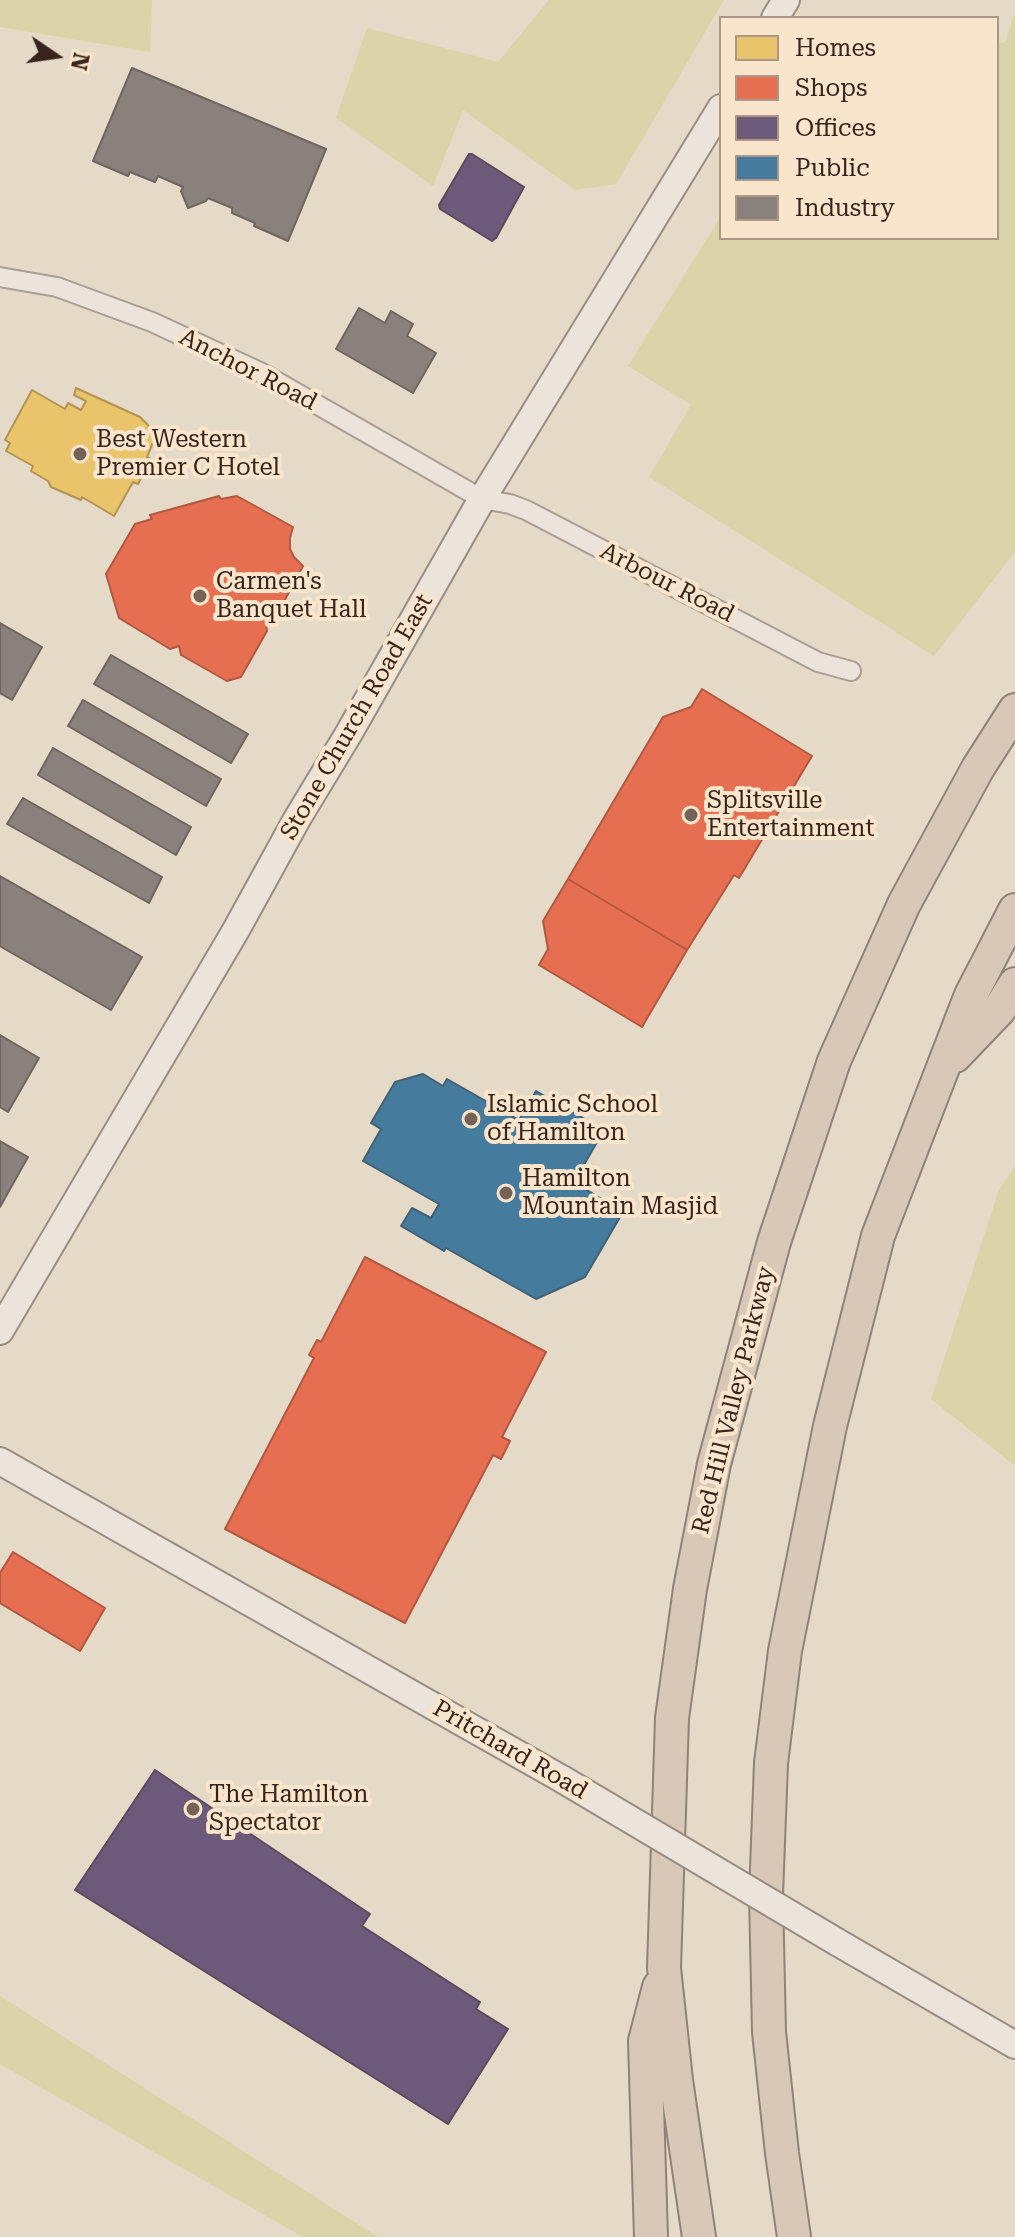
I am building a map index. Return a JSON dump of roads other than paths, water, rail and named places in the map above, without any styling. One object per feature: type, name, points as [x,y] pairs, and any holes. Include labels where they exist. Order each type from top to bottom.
[{"type":"highway","name":"Red Hill Valley Parkway","points":[[699,2237],[676,2080],[664,1968],[672,1718],[690,1589],[714,1464],[774,1242],[834,1061],[904,904],[978,768],[1015,710]]},
{"type":"highway","points":[[794,2237],[769,2032],[766,1895],[771,1763],[785,1651],[830,1426],[878,1236],[971,995],[1015,910]]},
{"type":"highway","points":[[942,1070],[999,1010],[1015,984]]},
{"type":"highway","points":[[651,2237],[645,2041],[664,1968]]},
{"type":"main road","name":"Stone Church Road East","points":[[0,1331],[236,930],[482,499],[719,111]]},
{"type":"main road","name":"Pritchard Road","points":[[0,1461],[562,1779],[1015,2045]]},
{"type":"street","name":"Anchor Road","points":[[0,277],[57,287],[152,322],[262,373],[482,499]]},
{"type":"street","name":"Arbour Road","points":[[482,499],[526,510],[818,662],[851,671]]},
{"type":"place","name":"Best Western Premier C Hotel","points":[[80,454]]},
{"type":"place","name":"Carmen's Banquet Hall","points":[[200,596]]},
{"type":"place","name":"Splitsville Entertainment","points":[[691,815]]},
{"type":"place","name":"Islamic School of Hamilton","points":[[471,1119]]},
{"type":"place","name":"Hamilton Mountain Masjid","points":[[506,1193]]},
{"type":"place","name":"The Hamilton Spectator","points":[[193,1809]]}]
